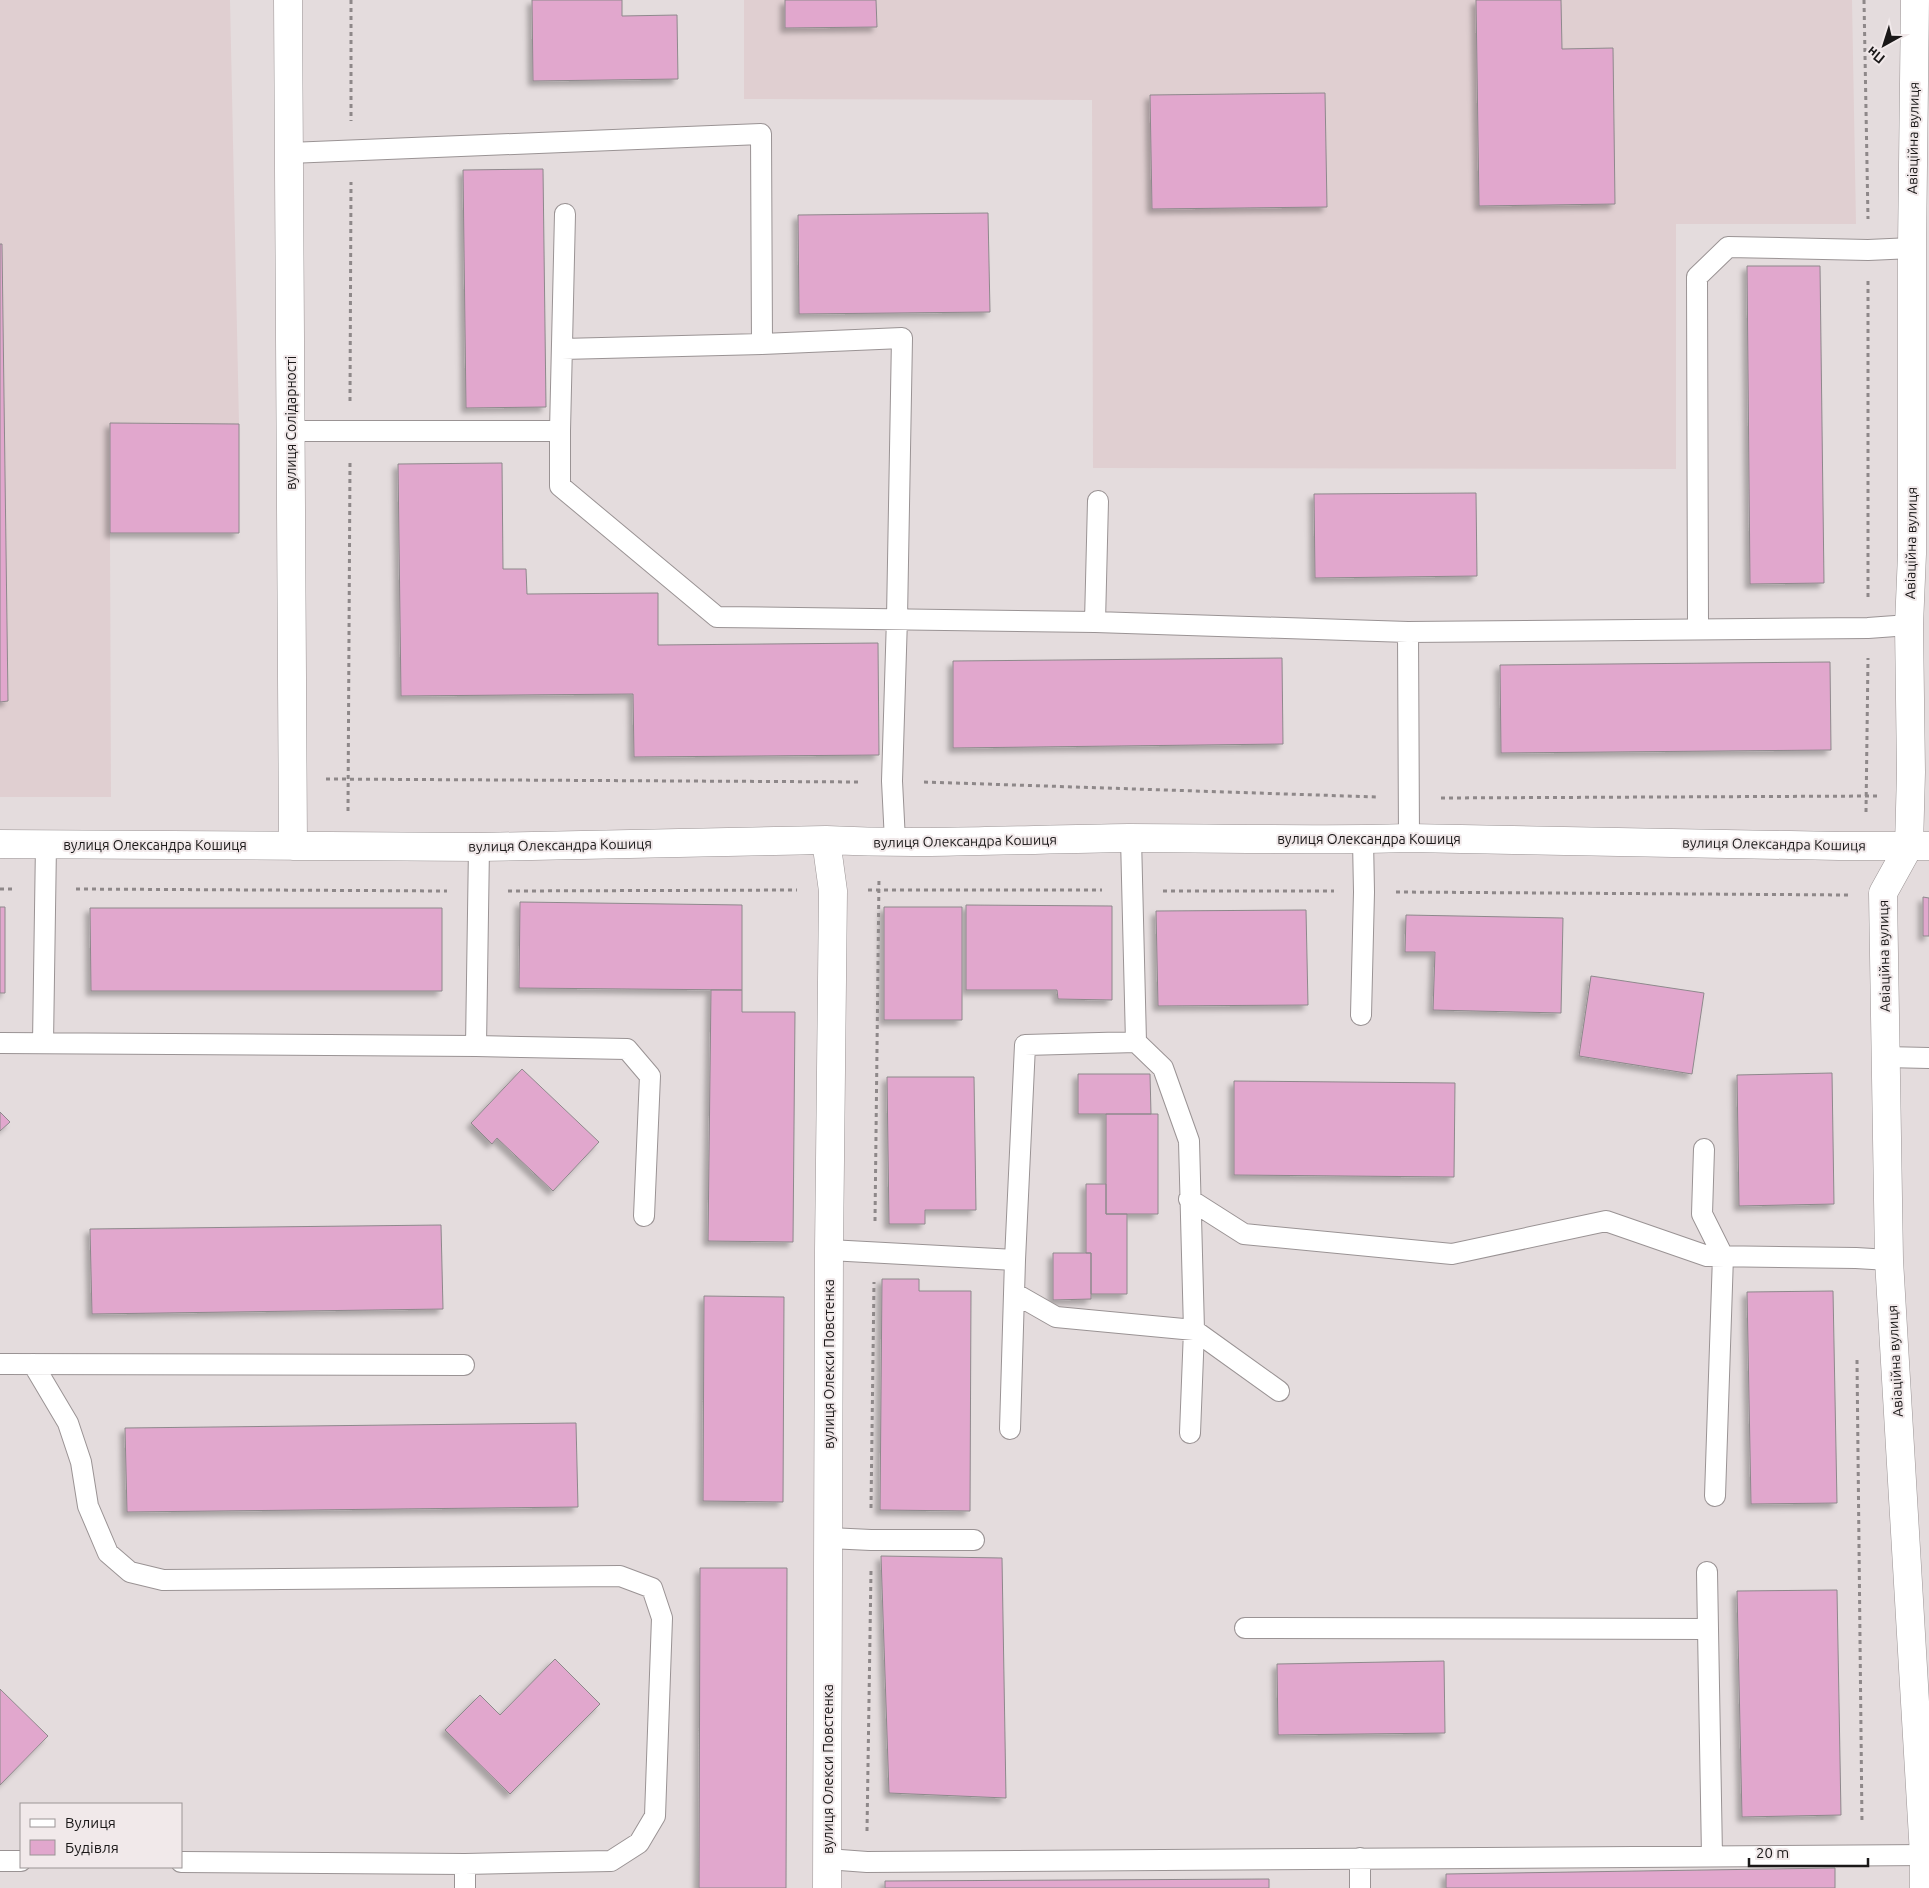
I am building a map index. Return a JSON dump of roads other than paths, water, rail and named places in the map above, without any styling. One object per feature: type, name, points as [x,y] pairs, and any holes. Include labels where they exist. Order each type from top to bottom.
[{"type":"street","name":"вулиця Солідарності","points":[[288,0],[293,846]]},
{"type":"street","name":"Авіаційна вулиця","points":[[1915,0],[1912,248],[1921,554],[1909,625],[1911,772],[1909,793],[1919,846],[1883,893],[1889,1260],[1927,1855],[1924,1888]]},
{"type":"street","name":"вулиця Олександра Кошиця","points":[[0,844],[479,847],[826,840],[887,842],[1131,838],[1363,840],[1409,838],[1919,846]]},
{"type":"street","name":"вулиця Олекси Повстенка","points":[[826,840],[833,891],[827,1888]]},
{"type":"lane","points":[[289,154],[761,134],[762,344]]},
{"type":"lane","points":[[565,214],[560,486],[717,617],[1095,622],[1408,632],[1868,628],[1909,625]]},
{"type":"lane","points":[[1698,629],[1696,277],[1728,247],[1868,250],[1912,248]]},
{"type":"lane","points":[[562,349],[902,338],[897,618],[892,781],[887,842]]},
{"type":"lane","points":[[291,431],[560,431]]},
{"type":"lane","points":[[1095,622],[1098,501]]},
{"type":"lane","points":[[1408,632],[1409,838]]},
{"type":"lane","points":[[1131,838],[1136,1042],[1163,1068],[1189,1142],[1189,1199],[1194,1330],[1190,1433]]},
{"type":"lane","points":[[1361,1015],[1364,892],[1363,840]]},
{"type":"lane","points":[[43,1043],[46,844]]},
{"type":"lane","points":[[476,1046],[479,847]]},
{"type":"lane","points":[[1010,1429],[1015,1260],[1025,1045],[1136,1042]]},
{"type":"lane","points":[[0,1043],[476,1046],[627,1049],[650,1076],[644,1216]]},
{"type":"lane","points":[[1885,1057],[1929,1058]]},
{"type":"lane","points":[[1704,1149],[1702,1214],[1723,1256],[1715,1496]]},
{"type":"lane","points":[[1189,1199],[1244,1234],[1452,1254],[1606,1221],[1707,1256],[1889,1260]]},
{"type":"lane","points":[[830,1250],[1015,1260]]},
{"type":"lane","points":[[1014,1293],[1056,1317],[1194,1330],[1279,1391]]},
{"type":"lane","points":[[0,1364],[464,1365]]},
{"type":"lane","points":[[32,1364],[68,1423],[81,1462],[88,1506],[108,1553],[130,1572],[163,1580],[620,1576],[652,1588],[662,1618],[655,1816],[639,1843],[611,1861],[464,1864],[182,1862]]},
{"type":"lane","points":[[828,1538],[974,1540]]},
{"type":"lane","points":[[1707,1572],[1712,1856]]},
{"type":"lane","points":[[1245,1628],[1708,1629]]},
{"type":"lane","points":[[828,1859],[867,1862],[1927,1855]]},
{"type":"lane","points":[[1360,1858],[1360,1888]]},
{"type":"lane","points":[[0,1861],[20,1861]]},
{"type":"lane","points":[[464,1864],[465,1888]]}]
